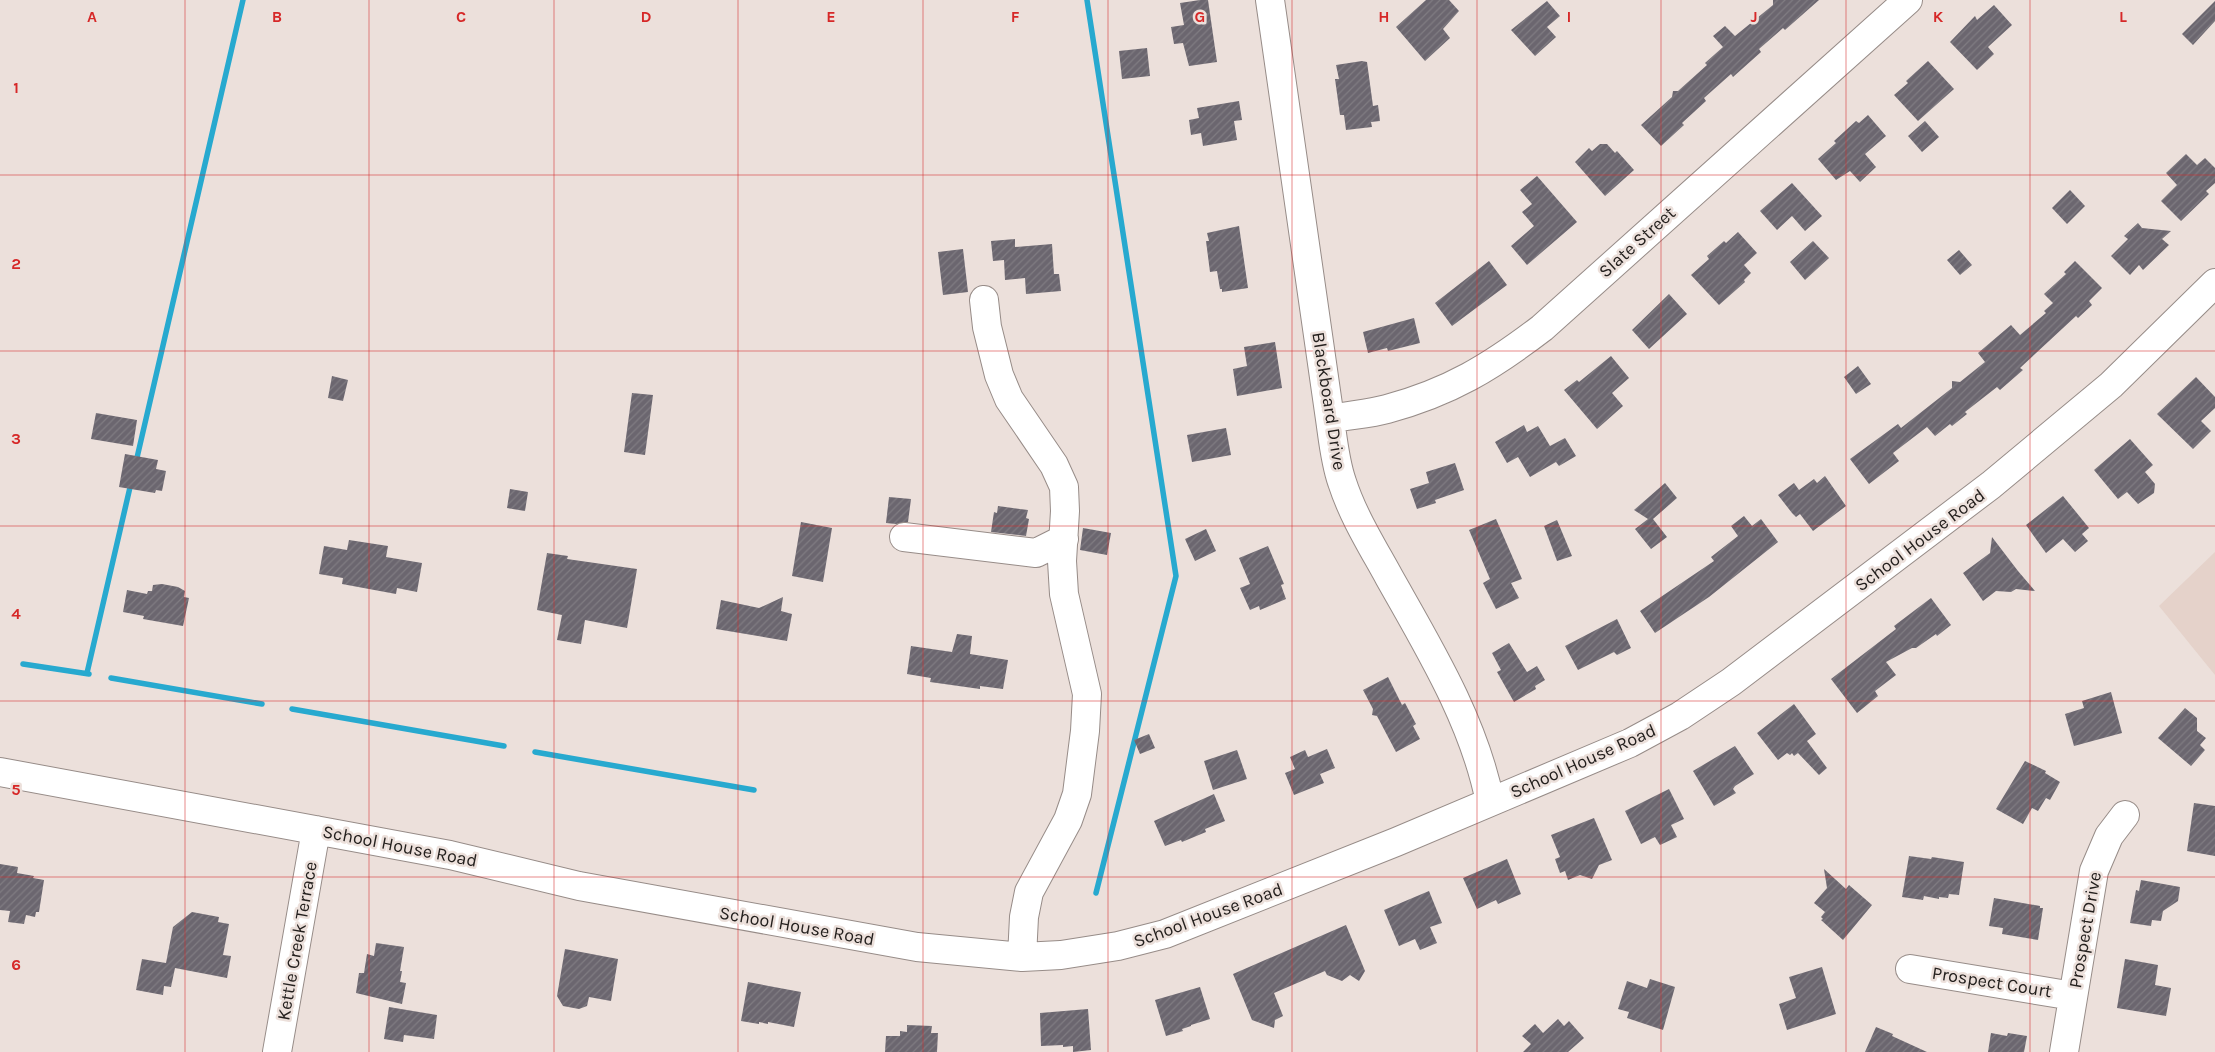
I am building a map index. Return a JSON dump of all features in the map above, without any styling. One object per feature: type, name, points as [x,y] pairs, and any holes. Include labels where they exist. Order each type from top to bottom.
[{"type":"street","name":"Blackboard Drive","points":[[1270,0],[1336,458],[1350,504],[1459,707],[1478,752],[1490,802]]},
{"type":"street","name":"Slate Street","points":[[1330,418],[1386,409],[1441,392],[1469,379],[1507,355],[1542,328],[1908,0]]},
{"type":"street","name":"School House Road","points":[[0,772],[450,855],[579,886],[916,947],[1022,957],[1082,953],[1118,946],[1165,934],[1265,896],[1630,743],[1680,716],[1731,682],[2014,467],[2111,385],[2215,283]]},
{"type":"street","points":[[984,300],[987,327],[999,375],[1009,399],[1054,465],[1064,487],[1064,594],[1086,694],[1085,731],[1077,794],[1068,820],[1029,892],[1024,917],[1022,957]]},
{"type":"street","points":[[904,536],[1036,553],[1064,539]]},
{"type":"street","name":"Prospect Drive","points":[[2064,1052],[2094,871],[2109,836],[2125,815]]},
{"type":"street","name":"Kettle Creek Terrace","points":[[277,1052],[316,830]]},
{"type":"street","name":"Prospect Court","points":[[1910,969],[2073,996]]},
{"type":"shaded area","points":[[2215,552],[2215,675],[2159,606]]},
{"type":"building","points":[[1208,0],[1217,62],[1189,66],[1183,43],[1174,44],[1171,27],[1184,25],[1180,3]]},
{"type":"building","points":[[1426,0],[1449,0],[1459,11],[1443,29],[1450,38],[1425,61],[1396,27]]},
{"type":"building","points":[[1773,0],[1819,0],[1785,30],[1783,28],[1759,49],[1761,52],[1733,77],[1731,74],[1704,98],[1706,101],[1661,146],[1641,125],[1672,97],[1673,91],[1678,91],[1707,65],[1705,63],[1723,47],[1713,36],[1725,26],[1735,36],[1773,5]]},
{"type":"building","points":[[1547,1],[1560,16],[1547,27],[1556,37],[1535,56],[1511,30]]},
{"type":"building","points":[[2215,1],[2215,21],[2193,45],[2182,34]]},
{"type":"building","points":[[1994,5],[2012,25],[1988,47],[1994,54],[1977,70],[1950,42],[1975,16],[1977,20]]},
{"type":"building","points":[[1147,48],[1150,76],[1122,79],[1119,51]]},
{"type":"building","points":[[1928,61],[1954,89],[1918,121],[1894,95]]},
{"type":"building","points":[[1367,62],[1373,106],[1378,105],[1380,121],[1371,122],[1372,127],[1346,130],[1344,115],[1340,115],[1335,79],[1339,79],[1336,65]]},
{"type":"building","points":[[1239,101],[1242,120],[1234,121],[1237,140],[1203,146],[1201,133],[1191,135],[1189,120],[1199,118],[1197,108]]},
{"type":"building","points":[[1868,115],[1886,136],[1865,154],[1876,167],[1860,182],[1850,171],[1836,180],[1818,159],[1856,121],[1859,123]]},
{"type":"building","points":[[1925,121],[1939,137],[1922,152],[1908,136]]},
{"type":"building","points":[[1600,144],[1607,144],[1615,153],[1617,151],[1634,170],[1605,196],[1575,162],[1589,148],[1592,151]]},
{"type":"building","points":[[2186,154],[2197,165],[2205,158],[2215,168],[2215,183],[2206,191],[2209,194],[2181,221],[2161,201],[2177,185],[2166,173]]},
{"type":"building","points":[[1537,176],[1577,222],[1527,265],[1511,246],[1534,226],[1522,212],[1532,204],[1520,190]]},
{"type":"building","points":[[1792,183],[1822,216],[1805,231],[1792,216],[1777,230],[1760,211]]},
{"type":"building","points":[[2070,190],[2085,206],[2067,224],[2052,208]]},
{"type":"building","points":[[2138,223],[2142,228],[2171,231],[2162,239],[2169,245],[2143,270],[2139,265],[2130,275],[2111,256],[2128,239],[2124,236]]},
{"type":"building","points":[[1239,226],[1248,288],[1222,292],[1217,271],[1210,272],[1206,241],[1209,241],[1207,233]]},
{"type":"building","points":[[1738,232],[1757,253],[1744,265],[1751,273],[1744,280],[1745,282],[1719,305],[1691,275],[1709,259],[1707,256]]},
{"type":"building","points":[[1015,239],[1015,247],[1052,244],[1054,274],[1059,274],[1061,291],[1026,294],[1025,278],[1005,280],[1004,260],[993,261],[991,241]]},
{"type":"building","points":[[1813,241],[1829,258],[1805,280],[1790,262]]},
{"type":"building","points":[[963,249],[968,292],[943,295],[938,252]]},
{"type":"building","points":[[1959,250],[1972,265],[1960,275],[1947,260]]},
{"type":"building","points":[[1489,261],[1507,285],[1452,326],[1435,303]]},
{"type":"building","points":[[2075,261],[2102,288],[2089,301],[2092,305],[2078,318],[2076,316],[2020,368],[2023,370],[2000,390],[1997,387],[1965,412],[1967,414],[1952,426],[1950,424],[1935,436],[1927,427],[1893,453],[1899,461],[1869,484],[1850,459],[1898,424],[1901,428],[1952,388],[1952,381],[1960,382],[1985,362],[1978,353],[2011,325],[2020,335],[2046,313],[2044,311],[2053,303],[2044,294],[2066,274],[2064,272]]},
{"type":"building","points":[[1669,294],[1687,314],[1649,349],[1632,330]]},
{"type":"building","points":[[1414,318],[1420,343],[1388,351],[1387,348],[1368,353],[1363,332]]},
{"type":"building","points":[[1275,342],[1282,388],[1237,396],[1233,369],[1247,366],[1244,347]]},
{"type":"building","points":[[1611,356],[1629,378],[1612,393],[1623,406],[1597,429],[1564,390],[1577,380],[1579,382]]},
{"type":"building","points":[[1858,366],[1871,384],[1856,394],[1844,377]]},
{"type":"building","points":[[332,376],[348,380],[343,401],[328,398]]},
{"type":"building","points":[[2196,377],[2215,397],[2215,408],[2201,421],[2211,431],[2193,449],[2157,414]]},
{"type":"building","points":[[632,393],[653,395],[645,455],[624,452]]},
{"type":"building","points":[[96,413],[137,420],[133,446],[91,439]]},
{"type":"building","points":[[1524,425],[1527,432],[1538,426],[1550,446],[1565,438],[1576,456],[1559,466],[1556,462],[1530,477],[1518,457],[1507,463],[1495,442]]},
{"type":"building","points":[[1226,428],[1231,455],[1192,462],[1187,435]]},
{"type":"building","points":[[2130,439],[2153,465],[2145,472],[2155,484],[2154,493],[2138,504],[2127,492],[2118,499],[2094,470]]},
{"type":"building","points":[[125,454],[158,460],[156,469],[166,471],[162,491],[156,490],[155,493],[119,487]]},
{"type":"building","points":[[1455,463],[1464,490],[1435,500],[1436,503],[1417,509],[1410,489],[1429,483],[1426,472]]},
{"type":"building","points":[[1825,476],[1846,506],[1813,531],[1800,514],[1796,517],[1778,495],[1794,483],[1799,490],[1814,479],[1817,483]]},
{"type":"building","points":[[1665,483],[1677,498],[1653,519],[1667,537],[1651,549],[1635,529],[1648,519],[1634,510]]},
{"type":"building","points":[[510,489],[528,492],[525,511],[507,508]]},
{"type":"building","points":[[2063,496],[2089,528],[2082,534],[2088,541],[2075,552],[2063,539],[2046,553],[2026,525]]},
{"type":"building","points":[[889,497],[911,499],[908,522],[886,523]]},
{"type":"building","points":[[998,506],[1028,510],[1026,518],[1029,519],[1026,536],[991,532],[994,512],[997,513]]},
{"type":"building","points":[[1744,516],[1752,526],[1761,519],[1778,542],[1709,597],[1655,633],[1640,611],[1714,561],[1711,557],[1738,536],[1731,526]]},
{"type":"building","points":[[1496,519],[1522,579],[1511,583],[1519,598],[1496,609],[1483,583],[1490,579],[1469,530]]},
{"type":"building","points":[[1557,520],[1572,556],[1557,561],[1544,526]]},
{"type":"building","points":[[801,522],[832,528],[823,582],[792,576]]},
{"type":"building","points":[[1083,528],[1111,533],[1107,555],[1080,550]]},
{"type":"building","points":[[1206,529],[1216,551],[1195,561],[1185,539]]},
{"type":"building","points":[[1992,537],[2035,591],[2016,589],[2011,592],[1996,591],[1983,601],[1963,573],[1990,553]]},
{"type":"building","points":[[349,540],[388,546],[386,557],[422,563],[417,592],[397,588],[396,594],[342,584],[343,578],[319,574],[324,546],[347,550]]},
{"type":"building","points":[[1268,546],[1284,584],[1281,585],[1286,599],[1260,610],[1259,606],[1250,610],[1240,588],[1250,584],[1239,558]]},
{"type":"building","points":[[547,553],[568,556],[567,559],[637,569],[627,628],[585,620],[581,644],[557,640],[562,615],[537,610]]},
{"type":"building","points":[[162,584],[178,587],[185,591],[184,597],[189,598],[183,626],[143,619],[144,616],[123,612],[127,590],[147,594],[148,591],[152,591],[153,585]]},
{"type":"building","points":[[783,597],[781,611],[792,614],[787,641],[716,629],[721,600],[759,608]]},
{"type":"building","points":[[1931,598],[1951,625],[1937,636],[1936,634],[1916,648],[1912,648],[1886,662],[1896,675],[1875,691],[1878,696],[1857,713],[1831,679],[1896,629],[1894,626]]},
{"type":"building","points":[[1617,619],[1631,648],[1617,655],[1614,652],[1578,670],[1565,646]]},
{"type":"building","points":[[957,634],[972,636],[970,654],[1008,660],[1003,689],[980,686],[980,689],[930,682],[931,678],[907,674],[911,646],[952,652]]},
{"type":"building","points":[[1509,643],[1527,672],[1537,666],[1545,680],[1535,686],[1536,689],[1514,702],[1497,672],[1501,670],[1492,653]]},
{"type":"building","points":[[1388,677],[1402,705],[1405,703],[1416,724],[1413,726],[1420,739],[1396,752],[1377,716],[1372,715],[1373,709],[1363,690]]},
{"type":"building","points":[[2111,692],[2122,733],[2074,746],[2065,714],[2084,708],[2082,701]]},
{"type":"building","points":[[1794,704],[1816,734],[1807,741],[1827,768],[1819,775],[1798,753],[1794,756],[1792,753],[1790,755],[1787,753],[1778,760],[1757,733]]},
{"type":"building","points":[[2185,708],[2197,718],[2197,731],[2206,738],[2200,745],[2205,750],[2191,766],[2158,738]]},
{"type":"building","points":[[1149,734],[1155,748],[1140,754],[1134,740]]},
{"type":"building","points":[[1735,746],[1754,774],[1735,786],[1733,789],[1736,793],[1714,806],[1693,771]]},
{"type":"building","points":[[1327,749],[1335,768],[1320,774],[1324,783],[1294,795],[1285,773],[1295,769],[1290,757],[1305,750],[1308,757]]},
{"type":"building","points":[[1237,750],[1247,779],[1213,790],[1204,761]]},
{"type":"building","points":[[2025,761],[2046,771],[2045,773],[2060,782],[2050,800],[2046,798],[2038,811],[2032,808],[2023,824],[1996,809]]},
{"type":"building","points":[[1669,789],[1684,819],[1671,825],[1677,837],[1660,845],[1655,837],[1641,844],[1625,811]]},
{"type":"building","points":[[1214,794],[1225,821],[1205,829],[1206,832],[1182,842],[1181,840],[1165,846],[1154,821]]},
{"type":"building","points":[[2194,803],[2215,806],[2215,856],[2187,851]]},
{"type":"building","points":[[1594,818],[1612,860],[1599,865],[1592,879],[1580,875],[1568,880],[1565,871],[1560,873],[1555,859],[1560,857],[1551,835]]},
{"type":"building","points":[[1909,856],[1931,859],[1932,857],[1964,862],[1959,895],[1949,894],[1948,898],[1939,897],[1939,899],[1924,896],[1923,900],[1902,897]]},
{"type":"building","points":[[1507,859],[1521,894],[1498,904],[1496,900],[1477,909],[1463,878]]},
{"type":"building","points":[[0,864],[18,867],[17,873],[44,880],[39,912],[36,912],[35,917],[26,915],[24,924],[8,922],[10,911],[0,910]]},
{"type":"building","points":[[1824,869],[1846,889],[1849,885],[1872,905],[1843,940],[1821,920],[1825,912],[1814,903],[1827,888]]},
{"type":"building","points":[[2141,880],[2180,887],[2178,901],[2163,911],[2161,921],[2152,920],[2151,926],[2130,923],[2136,890],[2139,891]]},
{"type":"building","points":[[1429,891],[1442,923],[1430,927],[1437,943],[1420,950],[1415,939],[1399,946],[1384,910]]},
{"type":"building","points":[[1994,898],[2043,908],[2038,940],[2002,934],[2003,928],[1989,926]]},
{"type":"building","points":[[192,912],[219,917],[218,922],[229,924],[223,955],[231,956],[227,978],[175,968],[171,987],[164,986],[163,995],[136,990],[142,959],[166,963],[173,927]]},
{"type":"building","points":[[1346,925],[1365,971],[1359,981],[1350,975],[1342,981],[1327,975],[1325,971],[1274,993],[1283,1016],[1275,1020],[1274,1028],[1252,1020],[1233,974]]},
{"type":"building","points":[[376,943],[404,947],[400,982],[406,983],[402,1004],[356,993],[359,973],[364,973],[367,954],[374,956]]},
{"type":"building","points":[[565,949],[618,959],[611,1001],[589,997],[587,1006],[579,1009],[563,1006],[557,996]]},
{"type":"building","points":[[2125,959],[2158,965],[2155,985],[2171,988],[2166,1016],[2117,1008]]},
{"type":"building","points":[[1822,967],[1836,1014],[1787,1030],[1779,1004],[1796,998],[1789,977]]},
{"type":"building","points":[[1650,979],[1675,987],[1663,1030],[1627,1018],[1629,1012],[1618,1009],[1627,981],[1647,988]]},
{"type":"building","points":[[748,982],[801,992],[794,1027],[768,1022],[768,1024],[759,1022],[759,1024],[741,1021]]},
{"type":"building","points":[[1200,987],[1210,1019],[1166,1036],[1155,1000]]},
{"type":"building","points":[[389,1007],[437,1015],[434,1039],[404,1035],[403,1042],[384,1039]]},
{"type":"building","points":[[1088,1009],[1091,1050],[1073,1052],[1073,1046],[1041,1046],[1040,1013]]},
{"type":"building","points":[[1558,1019],[1564,1026],[1569,1021],[1584,1038],[1568,1052],[1523,1052],[1531,1044],[1522,1036],[1535,1024],[1543,1033]]},
{"type":"building","points":[[907,1025],[932,1026],[931,1033],[938,1033],[937,1052],[885,1052],[886,1036],[900,1036],[900,1031],[907,1032]]},
{"type":"building","points":[[1876,1027],[1893,1034],[1892,1036],[1927,1052],[1865,1052]]},
{"type":"building","points":[[1991,1033],[2007,1036],[2008,1033],[2027,1036],[2024,1052],[1988,1052]]},
{"type":"waterway","points":[[136,462],[243,0]]},
{"type":"waterway","points":[[1087,0],[1176,576],[1096,893]]},
{"type":"waterway","points":[[87,673],[131,483]]},
{"type":"waterway","points":[[23,664],[89,674]]},
{"type":"waterway","points":[[111,678],[262,704]]},
{"type":"waterway","points":[[292,709],[504,746]]},
{"type":"waterway","points":[[535,752],[754,790]]}]
